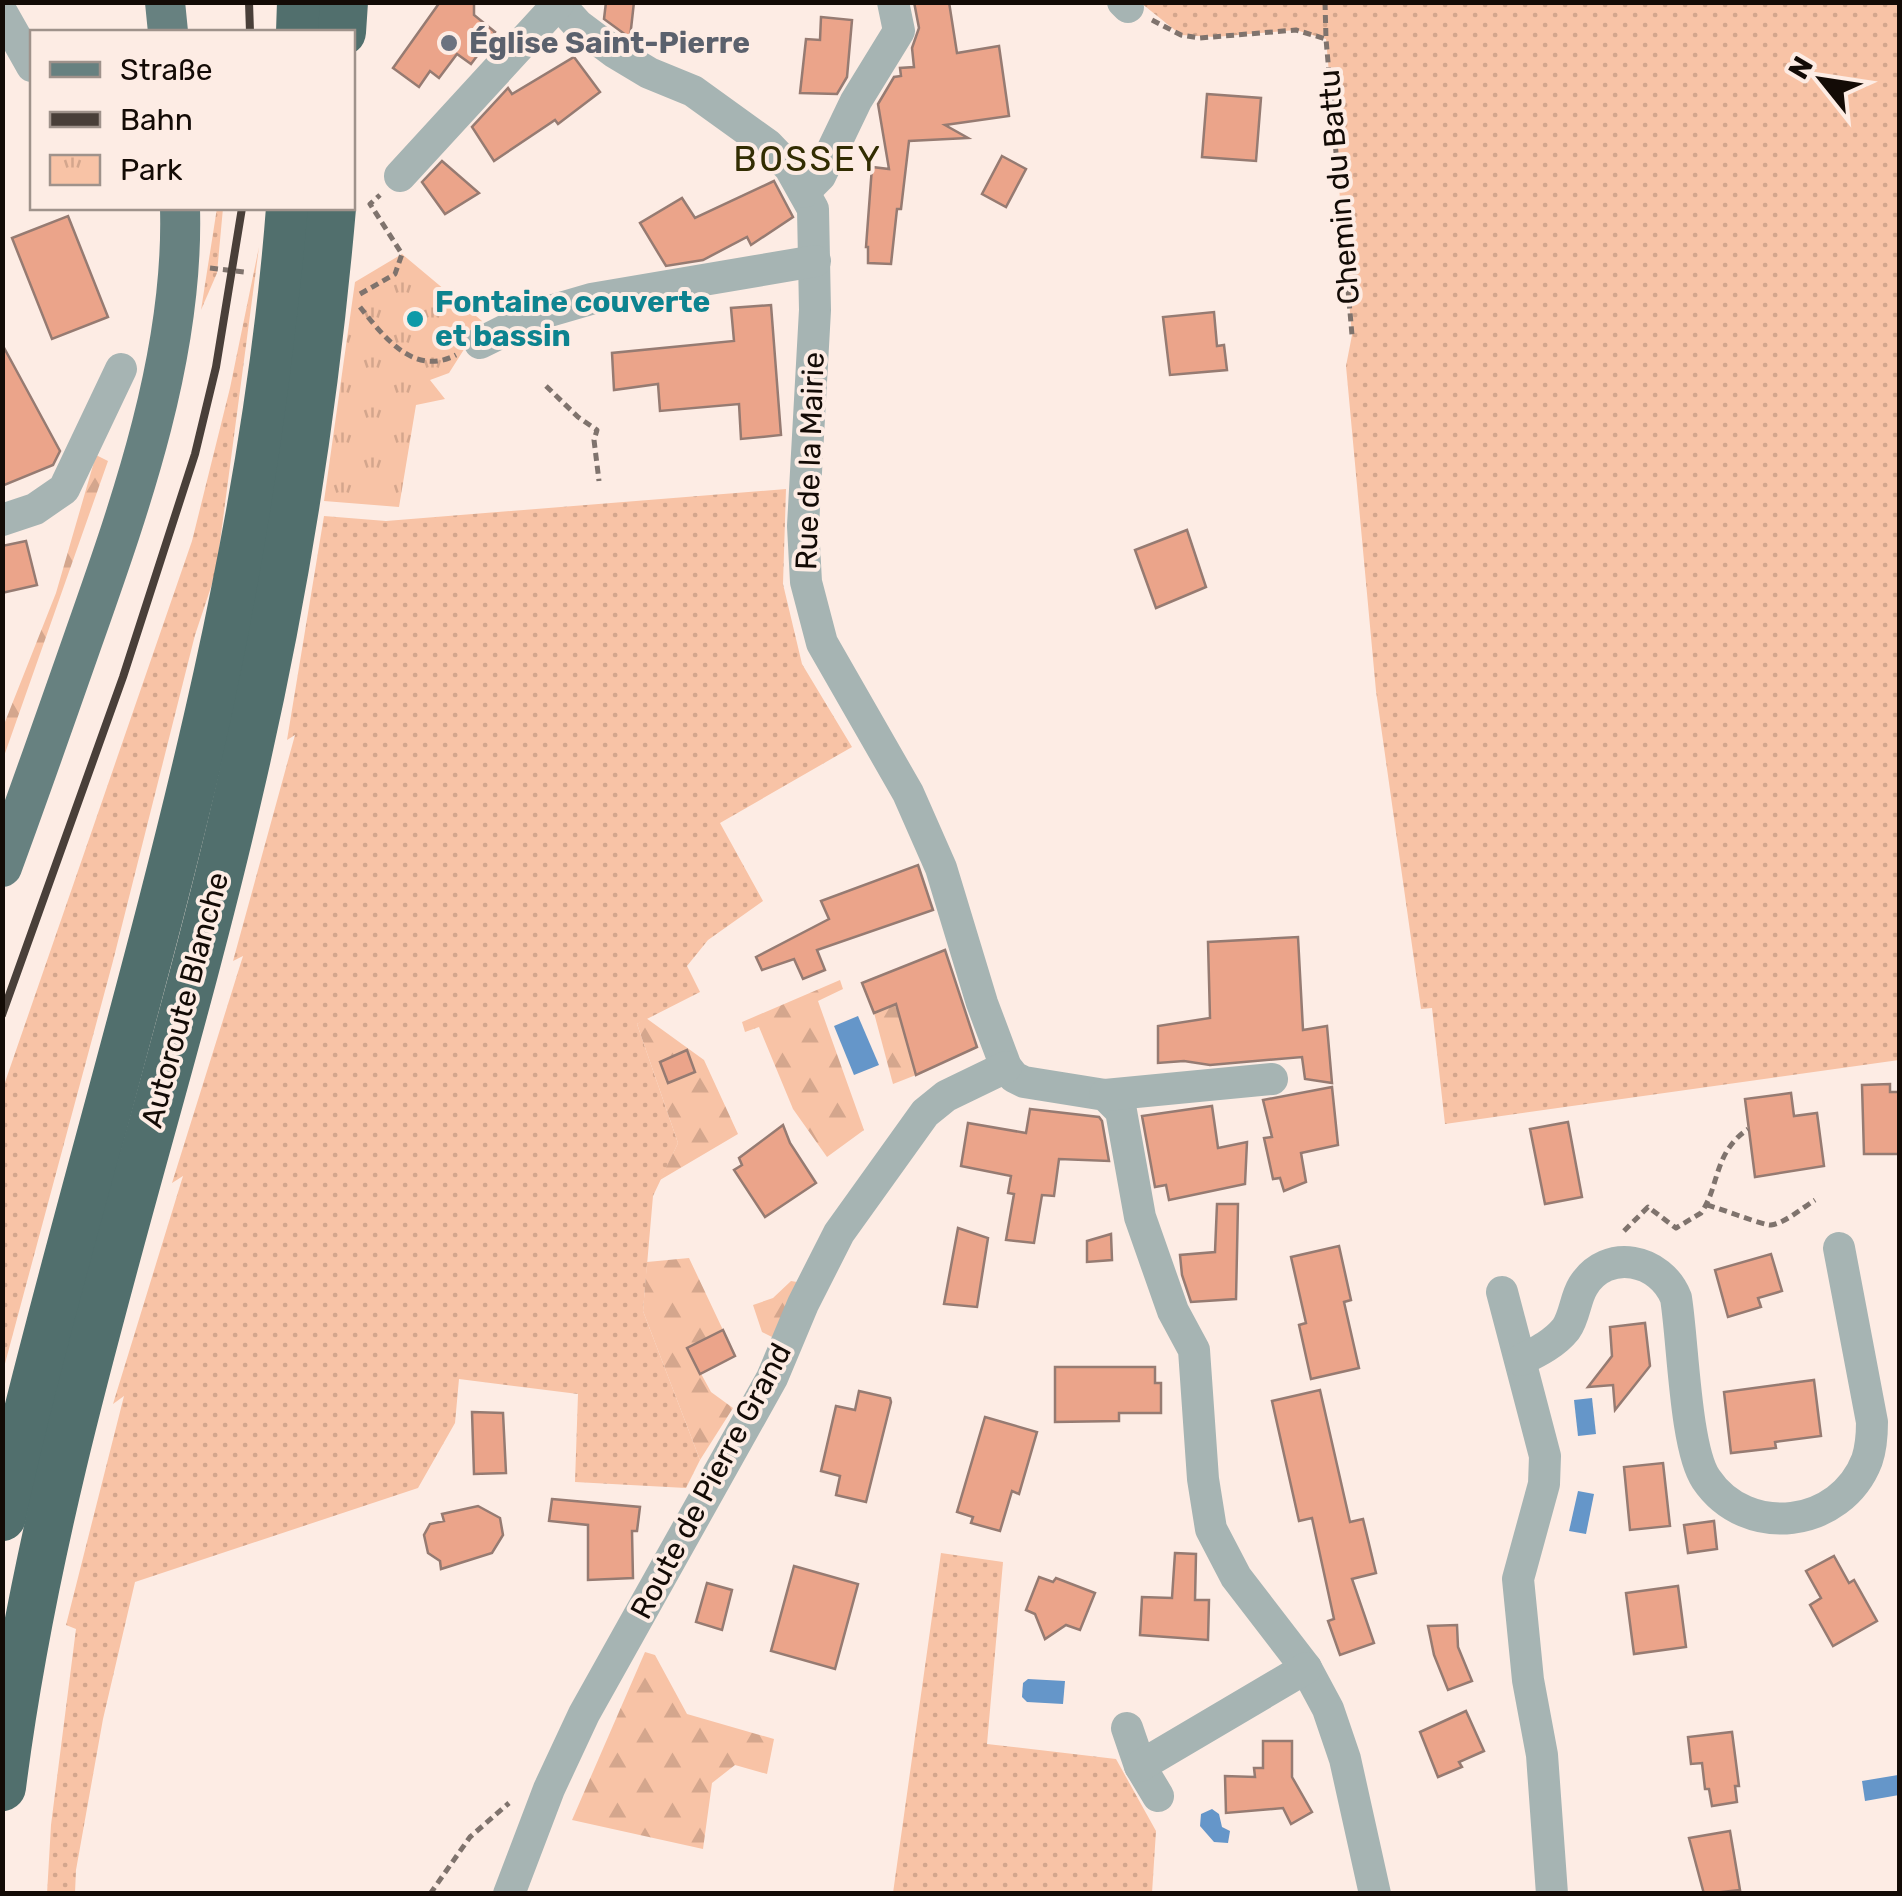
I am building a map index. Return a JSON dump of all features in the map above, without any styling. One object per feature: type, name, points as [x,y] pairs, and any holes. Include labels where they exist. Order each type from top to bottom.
[{"type":"highway","points":[[300,30],[301,2]]},
{"type":"highway","points":[[342,30],[344,2]]},
{"type":"highway","name":"Autoroute Blanche","points":[[2,1517],[182,822],[228,624],[258,466],[290,210]]},
{"type":"highway","name":"Autoroute Blanche","points":[[2,1786],[25,1648],[65,1460],[239,793],[272,638],[314,384],[332,210]]},
{"type":"main road","points":[[165,2],[168,30]]},
{"type":"main road","points":[[2,868],[107,573],[162,384],[177,263],[175,210]]},
{"type":"street","points":[[804,192],[820,176],[856,101],[899,31],[893,2]]},
{"type":"street","points":[[400,176],[558,3]]},
{"type":"street","name":"Rue de la Mairie","points":[[558,3],[578,25],[614,52],[649,73],[693,91],[768,145],[790,168],[804,192],[816,222],[802,526],[810,604],[833,667],[908,793],[941,868],[982,1003],[1006,1066]]},
{"type":"street","points":[[2,13],[30,62]]},
{"type":"street","points":[[480,343],[536,316],[590,300],[816,261]]},
{"type":"street","points":[[2,520],[34,508],[64,489],[121,369]]},
{"type":"street","points":[[1006,1066],[1024,1082],[1111,1100],[1272,1078]]},
{"type":"street","name":"Route de Pierre Grand","points":[[508,1894],[548,1789],[584,1714],[772,1378],[839,1233],[925,1114],[946,1096],[1006,1066]]},
{"type":"street","points":[[1111,1100],[1121,1111],[1140,1218],[1173,1311],[1194,1350],[1203,1479],[1211,1529],[1236,1577],[1306,1668],[1337,1730],[1375,1894]]},
{"type":"street","points":[[1520,1360],[1544,1348],[1566,1328],[1582,1287],[1592,1275],[1621,1262],[1652,1268],[1668,1282],[1676,1298],[1693,1436],[1708,1482],[1732,1504],[1755,1516],[1807,1516],[1828,1507],[1850,1488],[1866,1464],[1872,1436],[1839,1248]]},
{"type":"street","points":[[1502,1292],[1546,1469],[1541,1501],[1518,1578],[1528,1680],[1542,1754],[1552,1894]]},
{"type":"street","points":[[1140,1766],[1306,1668]]},
{"type":"street","points":[[1127,1728],[1140,1766],[1158,1796]]},
{"type":"path","name":"Chemin du Battu","points":[[1325,2],[1352,335]]},
{"type":"path","name":"Chemin du Battu","points":[[1125,5],[1181,35],[1215,37],[1296,30],[1326,39]]},
{"type":"path","points":[[400,176],[370,204],[402,254],[394,274],[352,298],[382,335],[408,356],[424,363],[445,361],[480,343]]},
{"type":"path","points":[[177,263],[256,274]]},
{"type":"path","points":[[546,386],[597,430],[594,440],[600,481]]},
{"type":"path","points":[[1642,1215],[1648,1207],[1676,1228],[1702,1214],[1720,1164],[1748,1129]]},
{"type":"path","points":[[1707,1205],[1742,1214],[1767,1226],[1814,1200]]},
{"type":"path","points":[[430,1894],[483,1822],[515,1800],[548,1789]]},
{"type":"green space","points":[[1141,3],[1899,3],[1899,1060],[1445,1124],[1432,1008],[1421,1009],[1376,691],[1346,366],[1352,335],[1326,39],[1296,30],[1215,37],[1181,35]]},
{"type":"green space","points":[[217,210],[223,210],[217,273],[201,310]]},
{"type":"green space","points":[[259,247],[216,572],[195,635],[3,1371],[3,1088],[192,541],[230,388]]},
{"type":"green space","points":[[402,254],[482,321],[449,373],[430,380],[445,399],[416,405],[399,507],[324,501],[355,282]]},
{"type":"green space","points":[[96,455],[108,461],[3,759],[3,727],[56,593]]},
{"type":"green space","points":[[786,489],[783,584],[802,664],[852,747],[720,823],[763,901],[708,940],[687,966],[700,992],[637,1024],[678,1143],[653,1196],[643,1311],[700,1460],[686,1488],[575,1482],[578,1394],[459,1379],[455,1423],[418,1488],[135,1582],[103,1719],[75,1893],[47,1894],[51,1825],[76,1629],[66,1625],[124,1396],[113,1404],[183,1176],[172,1183],[243,956],[233,961],[295,735],[287,740],[324,516],[386,521]]},
{"type":"green space","points":[[840,980],[843,989],[818,1001],[864,1130],[827,1157],[793,1109],[759,1027],[745,1032],[742,1022]]},
{"type":"green space","points":[[896,1004],[916,1075],[893,1084],[874,1013]]},
{"type":"green space","points":[[646,1018],[704,1060],[738,1134],[660,1180],[678,1143],[637,1024]]},
{"type":"green space","points":[[689,1258],[723,1330],[687,1348],[711,1392],[733,1408],[700,1460],[643,1311],[647,1262]]},
{"type":"green space","points":[[791,1281],[797,1282],[774,1338],[762,1332],[753,1305],[773,1298]]},
{"type":"green space","points":[[941,1553],[1003,1562],[987,1744],[1116,1759],[1156,1831],[1152,1893],[893,1893]]},
{"type":"green space","points":[[645,1652],[655,1655],[687,1714],[774,1739],[767,1774],[735,1765],[712,1783],[703,1849],[572,1820]]},
{"type":"water","points":[[858,1016],[879,1065],[854,1075],[834,1026]]},
{"type":"water","points":[[1592,1398],[1596,1434],[1578,1436],[1574,1400]]},
{"type":"water","points":[[1578,1491],[1594,1494],[1586,1534],[1569,1531]]},
{"type":"water","points":[[1028,1679],[1065,1681],[1063,1704],[1027,1702],[1022,1697],[1023,1683]]},
{"type":"water","points":[[1898,1775],[1899,1795],[1865,1801],[1862,1781]]},
{"type":"water","points":[[1212,1809],[1219,1814],[1222,1827],[1230,1831],[1228,1843],[1214,1842],[1200,1826],[1201,1814]]},
{"type":"building","name":"Église Saint-Pierre","points":[[440,2],[474,2],[474,15],[495,32],[471,64],[457,54],[439,78],[430,71],[419,87],[393,68]]},
{"type":"building","points":[[606,2],[634,2],[630,38],[604,19]]},
{"type":"building","points":[[914,2],[949,2],[957,53],[999,46],[1009,116],[945,125],[968,138],[909,141],[891,264],[868,263],[872,167],[889,169],[878,104],[894,77],[901,76],[900,68],[914,67],[912,48],[919,28]]},
{"type":"building","points":[[821,17],[852,20],[847,77],[837,94],[800,93],[806,39],[820,40]]},
{"type":"building","points":[[574,57],[600,92],[558,124],[555,120],[494,161],[472,127],[508,88],[512,94]]},
{"type":"building","points":[[1207,94],[1261,98],[1256,161],[1202,157]]},
{"type":"building","points":[[1002,156],[1026,169],[1006,207],[982,194]]},
{"type":"building","points":[[442,161],[479,193],[445,214],[422,182]]},
{"type":"building","points":[[774,181],[793,217],[751,245],[747,237],[703,260],[666,266],[640,223],[682,198],[695,218]]},
{"type":"building","points":[[68,216],[108,317],[52,339],[12,238]]},
{"type":"building","points":[[771,305],[781,435],[741,439],[739,404],[660,411],[658,384],[614,390],[612,353],[734,341],[731,308]]},
{"type":"building","points":[[1214,312],[1217,346],[1224,345],[1227,370],[1170,375],[1163,317]]},
{"type":"building","points":[[2,344],[60,451],[53,465],[2,486]]},
{"type":"building","points":[[1187,530],[1206,587],[1156,608],[1135,550]]},
{"type":"building","points":[[26,541],[37,585],[2,593],[2,546]]},
{"type":"building","points":[[918,865],[933,910],[817,950],[825,970],[803,979],[794,959],[762,970],[756,957],[829,919],[821,901]]},
{"type":"building","points":[[1298,937],[1303,1030],[1327,1026],[1332,1083],[1305,1079],[1302,1057],[1210,1065],[1158,1063],[1158,1026],[1210,1018],[1208,942]]},
{"type":"building","points":[[945,950],[977,1047],[916,1075],[896,1004],[874,1013],[862,983]]},
{"type":"building","points":[[687,1050],[695,1072],[668,1083],[660,1062]]},
{"type":"building","points":[[1890,1084],[1890,1092],[1900,1092],[1900,1154],[1864,1154],[1862,1085]]},
{"type":"building","points":[[1332,1087],[1338,1145],[1301,1153],[1306,1182],[1284,1191],[1280,1178],[1273,1179],[1264,1138],[1272,1137],[1263,1100]]},
{"type":"building","points":[[1791,1093],[1794,1116],[1817,1113],[1824,1166],[1755,1177],[1745,1099]]},
{"type":"building","points":[[1212,1106],[1218,1148],[1247,1142],[1245,1184],[1169,1200],[1166,1185],[1155,1187],[1142,1116]]},
{"type":"building","points":[[1030,1109],[1099,1117],[1109,1161],[1059,1159],[1054,1196],[1042,1195],[1034,1243],[1006,1240],[1014,1194],[1008,1193],[1011,1176],[961,1166],[968,1123],[1026,1133]]},
{"type":"building","points":[[1568,1122],[1582,1197],[1545,1204],[1530,1129]]},
{"type":"building","points":[[783,1125],[816,1183],[765,1217],[734,1170],[742,1165],[739,1158]]},
{"type":"building","points":[[1217,1204],[1238,1204],[1236,1299],[1191,1302],[1180,1255],[1215,1252]]},
{"type":"building","points":[[958,1228],[988,1238],[977,1307],[944,1304]]},
{"type":"building","points":[[1111,1234],[1112,1260],[1087,1262],[1087,1241]]},
{"type":"building","points":[[1339,1246],[1351,1300],[1344,1302],[1359,1368],[1311,1379],[1299,1325],[1306,1323],[1291,1257]]},
{"type":"building","points":[[1771,1254],[1782,1291],[1758,1298],[1761,1307],[1728,1317],[1715,1270]]},
{"type":"building","points":[[1645,1323],[1650,1366],[1615,1410],[1613,1385],[1588,1387],[1612,1356],[1610,1327]]},
{"type":"building","points":[[723,1330],[735,1356],[700,1374],[687,1348]]},
{"type":"building","points":[[1055,1367],[1155,1367],[1155,1383],[1161,1383],[1161,1413],[1119,1413],[1119,1421],[1055,1422]]},
{"type":"building","points":[[1814,1380],[1821,1436],[1775,1442],[1776,1448],[1731,1453],[1724,1392]]},
{"type":"building","points":[[1320,1390],[1350,1522],[1363,1519],[1376,1573],[1352,1579],[1374,1643],[1340,1655],[1328,1621],[1334,1619],[1312,1518],[1299,1521],[1272,1401]]},
{"type":"building","points":[[859,1391],[890,1398],[891,1402],[866,1502],[836,1495],[840,1476],[821,1471],[836,1406],[855,1410]]},
{"type":"building","points":[[472,1412],[503,1413],[506,1473],[474,1474]]},
{"type":"building","points":[[985,1417],[1037,1432],[1019,1494],[1012,1491],[1000,1531],[971,1523],[973,1517],[957,1512]]},
{"type":"building","points":[[1663,1463],[1670,1526],[1630,1530],[1624,1467]]},
{"type":"building","points":[[552,1499],[640,1507],[637,1531],[632,1531],[633,1578],[588,1580],[588,1525],[549,1521]]},
{"type":"building","points":[[478,1506],[500,1518],[503,1535],[492,1553],[441,1569],[440,1561],[428,1553],[424,1535],[430,1524],[444,1521],[442,1514]]},
{"type":"building","points":[[1714,1521],[1717,1549],[1688,1553],[1684,1525]]},
{"type":"building","points":[[1175,1553],[1196,1554],[1195,1600],[1209,1600],[1208,1640],[1140,1635],[1142,1597],[1172,1598]]},
{"type":"building","points":[[1834,1556],[1849,1583],[1854,1580],[1877,1621],[1833,1646],[1810,1605],[1821,1598],[1806,1571]]},
{"type":"building","points":[[794,1566],[858,1584],[835,1669],[771,1651]]},
{"type":"building","points":[[1039,1577],[1053,1582],[1056,1578],[1095,1593],[1080,1630],[1066,1625],[1045,1639],[1035,1614],[1026,1610]]},
{"type":"building","points":[[707,1583],[732,1590],[722,1630],[696,1622]]},
{"type":"building","points":[[1678,1586],[1686,1647],[1634,1654],[1626,1593]]},
{"type":"building","points":[[1457,1625],[1458,1647],[1472,1681],[1448,1690],[1428,1626]]},
{"type":"building","points":[[1466,1711],[1484,1751],[1459,1762],[1462,1767],[1438,1777],[1420,1732]]},
{"type":"building","points":[[1732,1732],[1739,1786],[1735,1786],[1737,1802],[1712,1806],[1702,1763],[1691,1764],[1688,1737]]},
{"type":"building","points":[[1263,1741],[1292,1741],[1292,1777],[1312,1812],[1291,1824],[1283,1808],[1226,1813],[1225,1776],[1255,1777],[1254,1768],[1263,1768]]},
{"type":"building","points":[[1730,1831],[1740,1890],[1704,1894],[1689,1838]]},
{"type":"railway","points":[[249,2],[250,30]]},
{"type":"railway","points":[[2,1015],[123,677],[195,454],[216,367],[242,210]]},
{"type":"place","name":"Église Saint-Pierre","points":[[449,43]]},
{"type":"place","name":"Fontaine couverte et bassin","points":[[415,319]]},
{"type":"district","name":"BOSSEY","points":[[808,159]]}]
